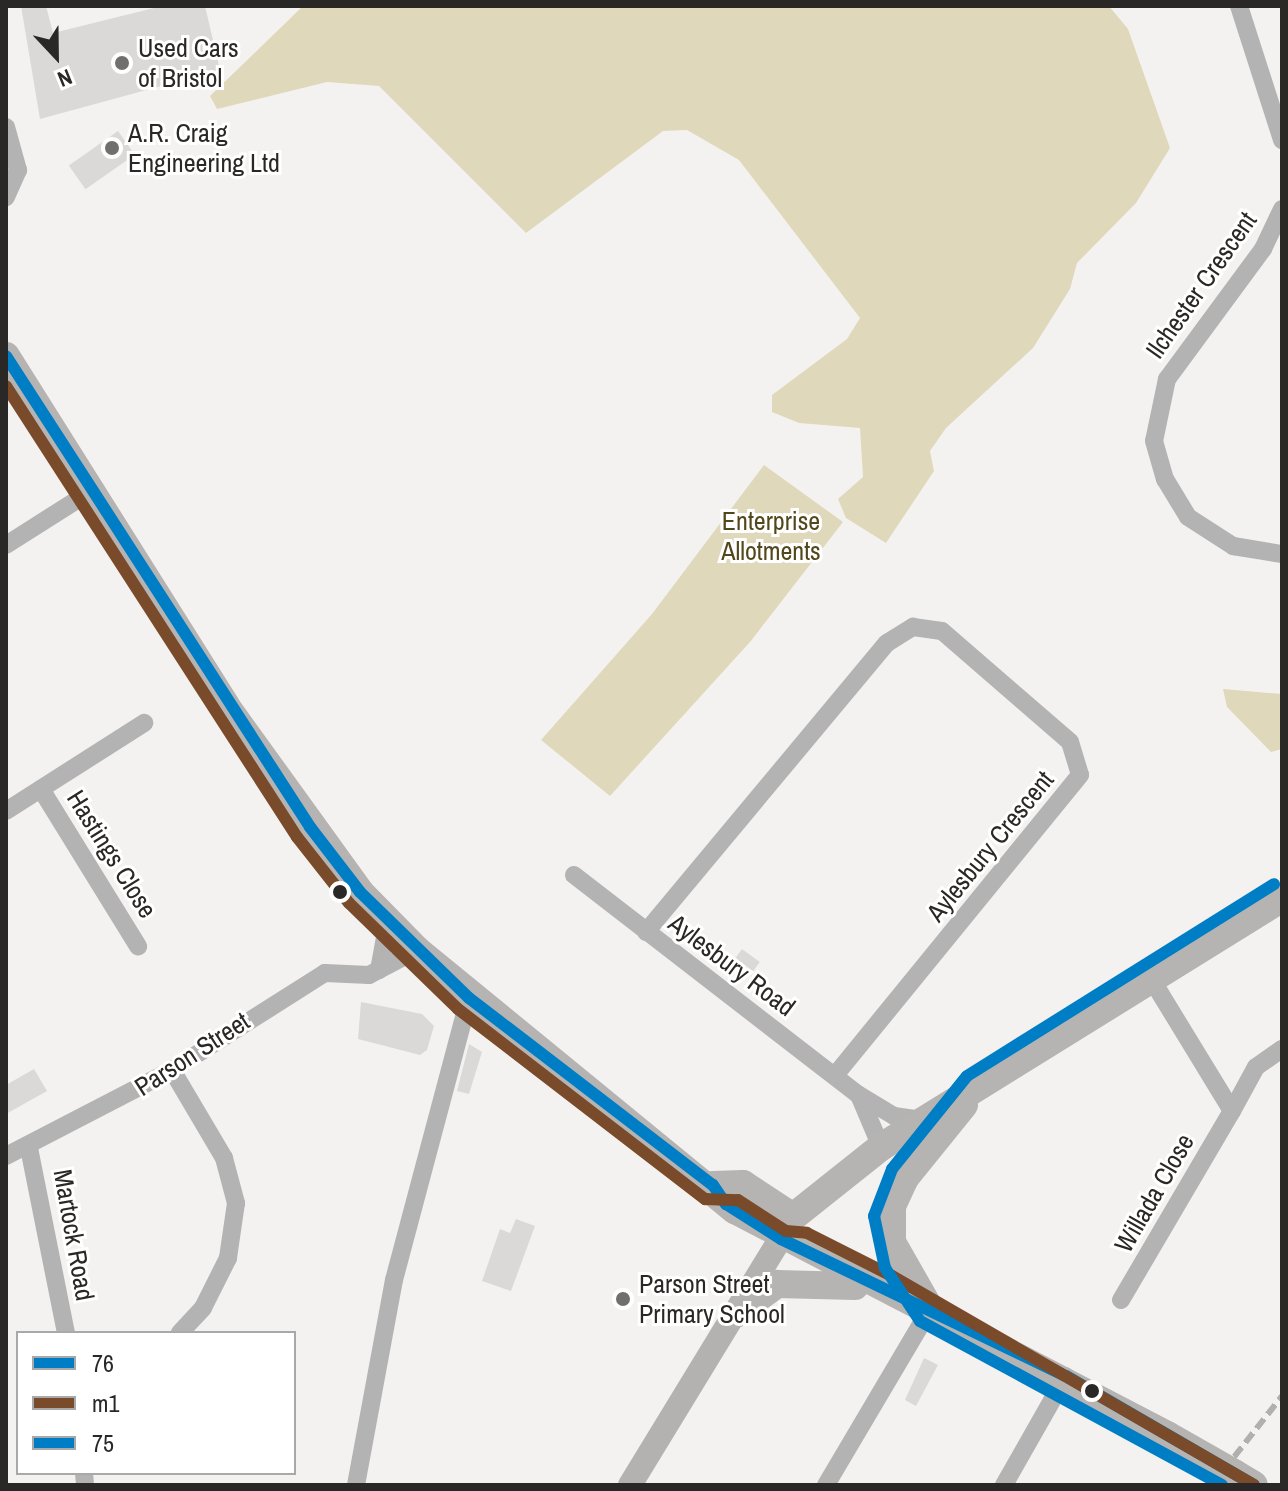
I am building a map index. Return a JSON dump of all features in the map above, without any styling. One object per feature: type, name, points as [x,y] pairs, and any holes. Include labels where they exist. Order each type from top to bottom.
[{"type":"highway","points":[[6,356],[88,493],[226,706],[388,921],[469,998],[713,1185],[743,1184],[787,1228],[879,1289],[930,1309],[1066,1376],[1244,1479]]},
{"type":"highway","points":[[787,1228],[881,1147],[1154,983],[1282,898]]},
{"type":"highway","points":[[896,1193],[977,1089]]},
{"type":"highway","points":[[881,1147],[896,1193],[892,1242],[930,1309]]},
{"type":"highway","points":[[736,1314],[762,1290],[793,1281],[879,1289]]},
{"type":"main road","points":[[630,1485],[787,1228]]},
{"type":"street","points":[[1239,6],[1282,140]]},
{"type":"street","points":[[6,127],[18,170],[6,197]]},
{"type":"street","name":"Ilchester Crescent","points":[[1282,209],[1263,249],[1167,379],[1154,441],[1165,479],[1188,517],[1233,546],[1282,554]]},
{"type":"street","points":[[6,545],[88,493]]},
{"type":"street","name":"Aylesbury Crescent","points":[[646,932],[887,643],[913,627],[942,631],[1070,742],[1080,775],[835,1075]]},
{"type":"street","points":[[6,811],[144,723]]},
{"type":"street","name":"Hastings Close","points":[[41,789],[138,946]]},
{"type":"street","name":"Aylesbury Road","points":[[574,875],[859,1095],[894,1116],[925,1119]]},
{"type":"street","points":[[379,970],[388,921]]},
{"type":"street","name":"Parson Street","points":[[6,1156],[29,1148],[172,1070],[325,973],[379,970],[417,950]]},
{"type":"street","points":[[1154,983],[1232,1111]]},
{"type":"street","points":[[356,1485],[394,1280],[469,998]]},
{"type":"street","name":"Willada Close","points":[[1121,1300],[1256,1067],[1282,1049]]},
{"type":"street","points":[[172,1070],[224,1158],[237,1217],[228,1258],[203,1308],[182,1331]]},
{"type":"street","name":"Aylesbury Road","points":[[859,1095],[881,1147]]},
{"type":"street","name":"Martock Road","points":[[29,1148],[66,1331]]},
{"type":"street","points":[[826,1485],[930,1309]]},
{"type":"street","points":[[1004,1485],[1066,1376]]},
{"type":"green space","points":[[303,6],[1109,6],[1128,29],[1170,148],[1136,203],[1077,263],[1070,289],[1033,348],[946,428],[930,451],[934,471],[886,543],[846,518],[838,499],[863,477],[860,428],[799,423],[772,412],[772,395],[847,339],[860,318],[739,160],[687,130],[663,131],[526,233],[379,86],[327,82],[217,109],[210,96]]},
{"type":"green space","name":"Enterprise Allotments","points":[[764,465],[843,522],[750,642],[610,796],[541,740],[652,614]]},
{"type":"green space","points":[[1223,689],[1282,694],[1282,749],[1271,752],[1227,707]]},
{"type":"building","name":"Used Cars of Bristol","points":[[21,6],[46,6],[53,33],[162,6],[205,6],[220,70],[40,119]]},
{"type":"building","name":"A.R. Craig Engineering Ltd","points":[[118,131],[135,155],[85,189],[69,165]]},
{"type":"building","points":[[742,949],[760,962],[750,976],[732,963]]},
{"type":"building","points":[[361,1002],[422,1014],[434,1026],[427,1050],[420,1055],[358,1039]]},
{"type":"building","points":[[469,1044],[482,1052],[469,1094],[457,1091]]},
{"type":"building","points":[[34,1069],[47,1091],[6,1114],[6,1085]]},
{"type":"building","points":[[516,1219],[535,1226],[511,1291],[482,1281],[500,1229],[510,1233]]},
{"type":"building","points":[[924,1358],[938,1365],[916,1406],[905,1400]]},
{"type":"railway","points":[[1212,1485],[1282,1396]]},
{"type":"transit line","name":"76","points":[[6,356],[310,827],[360,892],[469,998],[713,1185],[726,1204],[781,1239],[1066,1376],[1254,1485]]},
{"type":"transit line","name":"m1","points":[[6,386],[297,837],[349,903],[458,1009],[705,1199],[738,1200],[786,1231],[807,1233],[892,1276],[1254,1485]]},
{"type":"transit line","name":"75","points":[[1222,1485],[920,1321],[885,1268],[874,1216],[892,1169],[967,1076],[1274,884]]},
{"type":"place","name":"Used Cars of Bristol","points":[[122,63]]},
{"type":"place","name":"A.R. Craig Engineering Ltd","points":[[112,148]]},
{"type":"place","name":"Parson Street Primary School","points":[[623,1299]]}]
